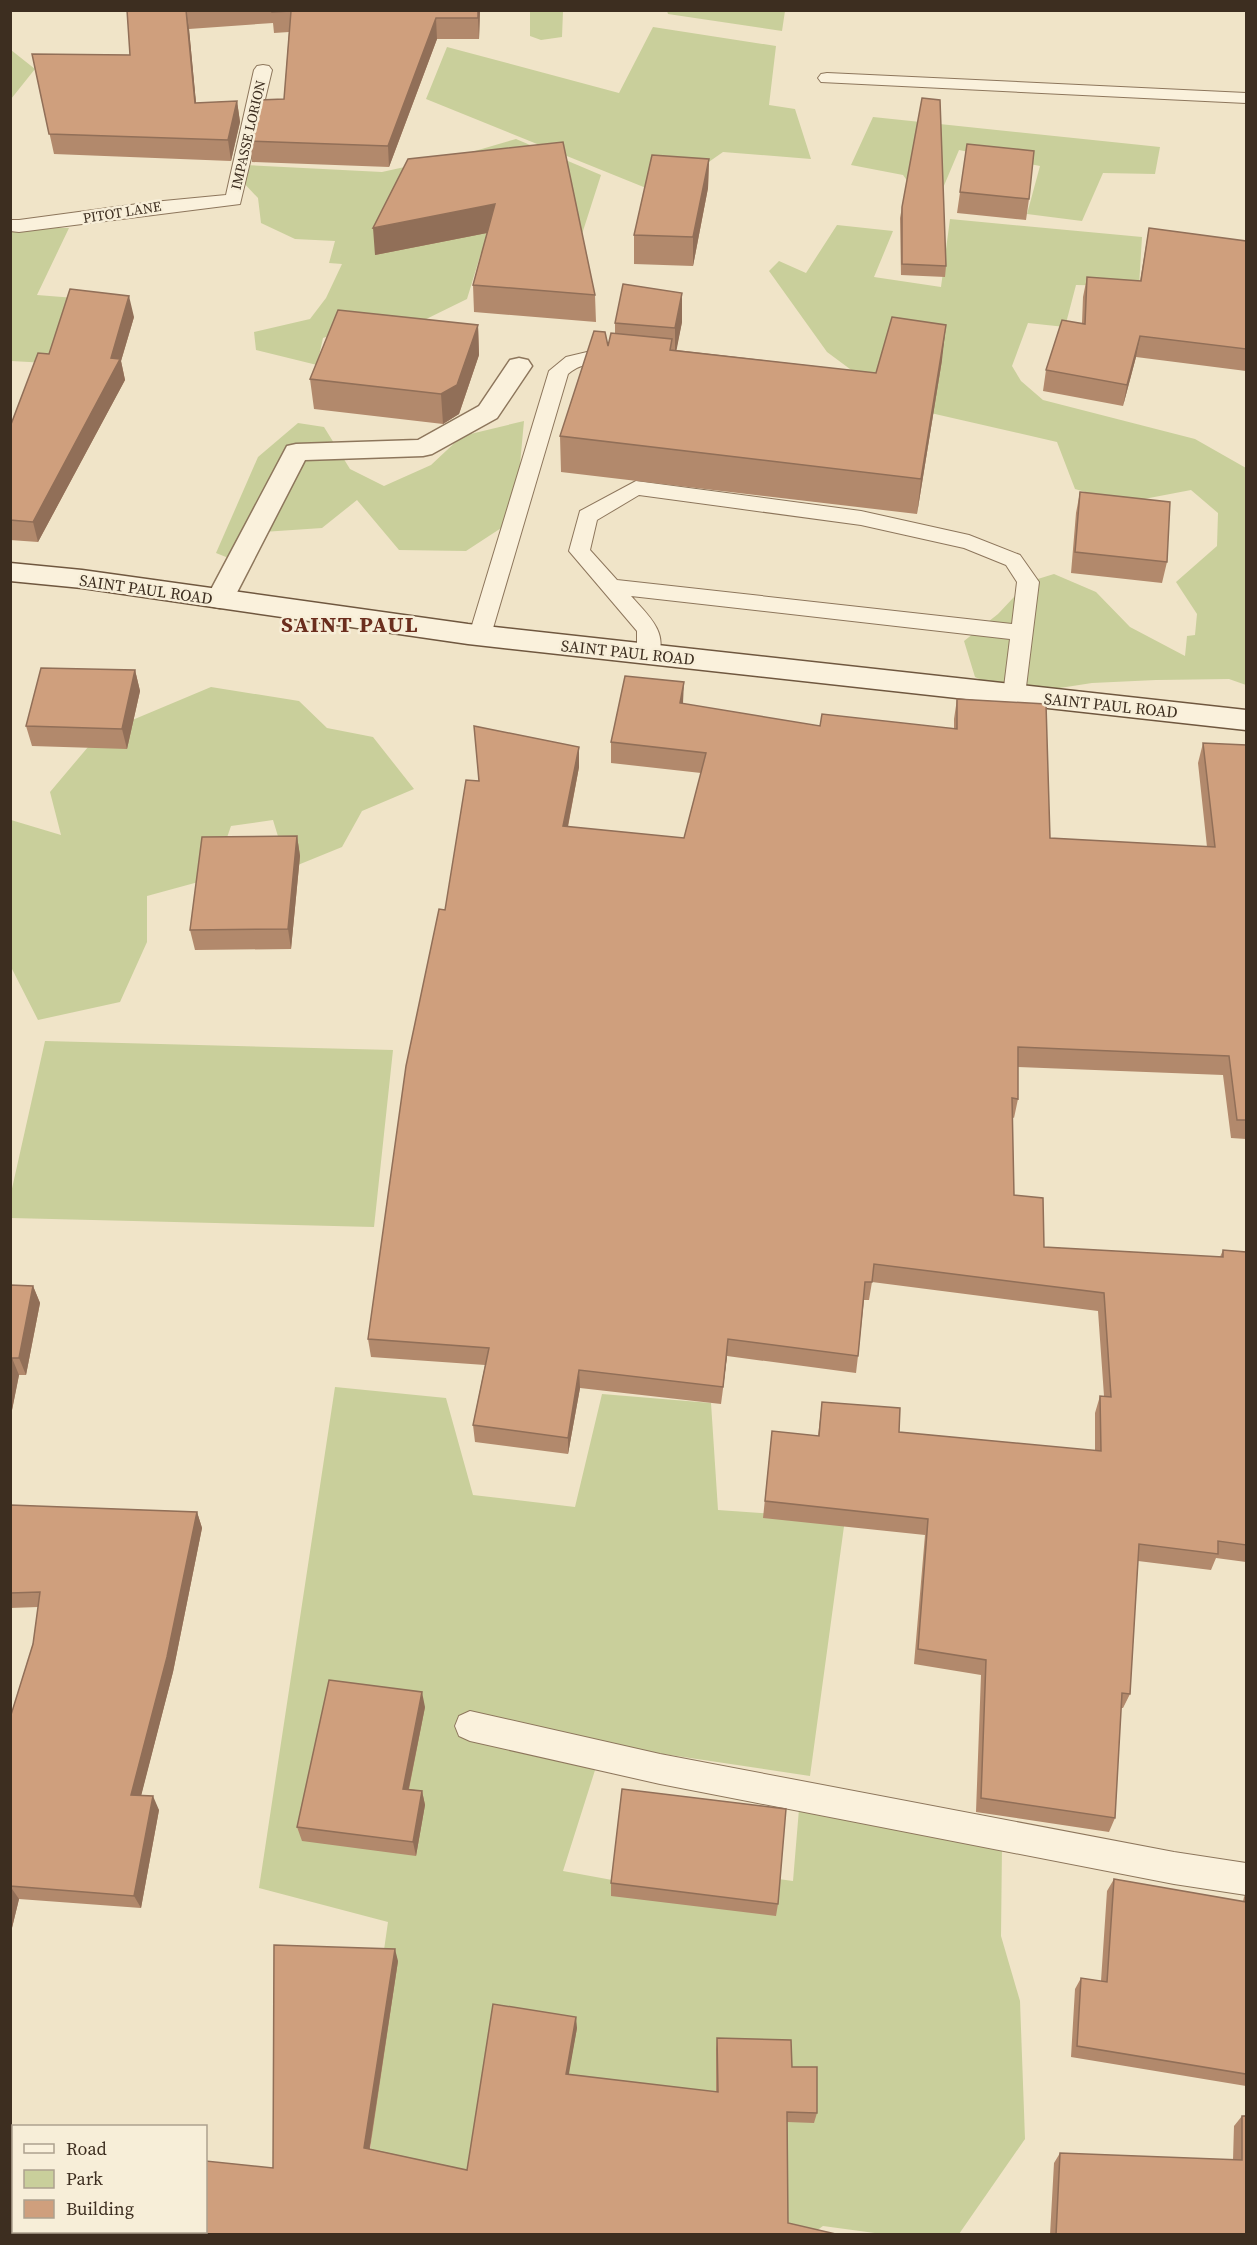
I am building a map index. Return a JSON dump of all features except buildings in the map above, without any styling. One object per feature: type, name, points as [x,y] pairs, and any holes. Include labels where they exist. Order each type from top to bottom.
[{"type":"main road","points":[[220,599],[296,452],[423,448],[488,412],[519,366]]},
{"type":"main road","name":"SAINT PAUL ROAD","points":[[10,572],[480,635],[1246,720]]},
{"type":"lane","name":"IMPASSE LORION","points":[[234,200],[263,70]]},
{"type":"lane","points":[[827,78],[1128,90],[1246,98]]},
{"type":"lane","name":"PITOT LANE","points":[[10,225],[101,216],[176,203],[234,200]]},
{"type":"lane","points":[[480,635],[559,371],[568,361],[582,357],[632,362]]},
{"type":"lane","points":[[648,654],[648,629],[614,587],[579,550],[587,516],[636,488],[861,518],[969,542],[1013,560],[1028,582],[1014,695]]},
{"type":"lane","points":[[614,587],[1022,633]]},
{"type":"lane","points":[[470,1726],[660,1769],[1174,1868],[1246,1879]]},
{"type":"green space","points":[[667,10],[785,11],[782,31],[668,14]]},
{"type":"green space","points":[[530,11],[563,11],[562,37],[541,40],[530,36]]},
{"type":"green space","points":[[653,27],[776,46],[769,105],[795,109],[811,159],[723,152],[693,173],[651,190],[426,99],[447,47],[619,93]]},
{"type":"green space","points":[[11,50],[35,69],[10,99]]},
{"type":"green space","points":[[873,117],[1160,147],[1155,174],[1103,173],[1082,221],[1027,214],[1040,166],[959,150],[943,188],[911,186],[903,175],[851,165]]},
{"type":"green space","points":[[516,139],[601,175],[573,262],[481,253],[467,299],[412,326],[358,326],[323,338],[317,365],[256,350],[254,332],[310,319],[326,298],[342,264],[329,263],[335,241],[295,239],[261,223],[258,198],[241,180],[244,165],[382,172],[468,153]]},
{"type":"green space","points":[[950,219],[1142,237],[1139,286],[1076,285],[1065,327],[1028,323],[1012,366],[1021,381],[1043,400],[1195,439],[1246,468],[1246,685],[1229,679],[1156,680],[1092,683],[1014,695],[975,677],[964,641],[998,614],[1028,582],[1054,574],[1096,592],[1130,627],[1185,656],[1187,636],[1195,635],[1197,614],[1176,582],[1217,546],[1218,513],[1191,490],[1123,503],[1075,489],[1057,442],[852,395],[854,372],[827,352],[769,271],[779,261],[806,273],[837,225],[893,231],[874,277],[941,287]]},
{"type":"green space","points":[[10,227],[69,228],[37,295],[75,298],[47,363],[11,361]]},
{"type":"green space","points":[[524,421],[515,519],[466,551],[399,550],[357,500],[322,528],[263,532],[231,559],[216,553],[258,457],[298,423],[324,427],[350,469],[384,486],[431,465],[462,436]]},
{"type":"green space","points":[[211,687],[299,701],[327,728],[373,737],[414,789],[362,811],[342,847],[288,869],[273,820],[231,826],[213,878],[147,896],[147,942],[120,1002],[38,1020],[11,967],[11,820],[61,835],[50,792],[99,734]]},
{"type":"green space","points":[[45,1041],[393,1050],[374,1227],[11,1218],[11,1193]]},
{"type":"green space","points":[[335,1387],[446,1398],[473,1495],[575,1507],[602,1394],[711,1403],[718,1510],[845,1519],[810,1776],[603,1745],[563,1871],[749,1905],[757,1876],[793,1881],[799,1809],[1002,1845],[1001,1936],[1020,2001],[1025,2139],[959,2234],[882,2234],[823,2226],[812,2234],[370,2157],[383,1957],[388,1922],[259,1888]]},
{"type":"district","name":"SAINT PAUL","points":[[350,624]]}]
